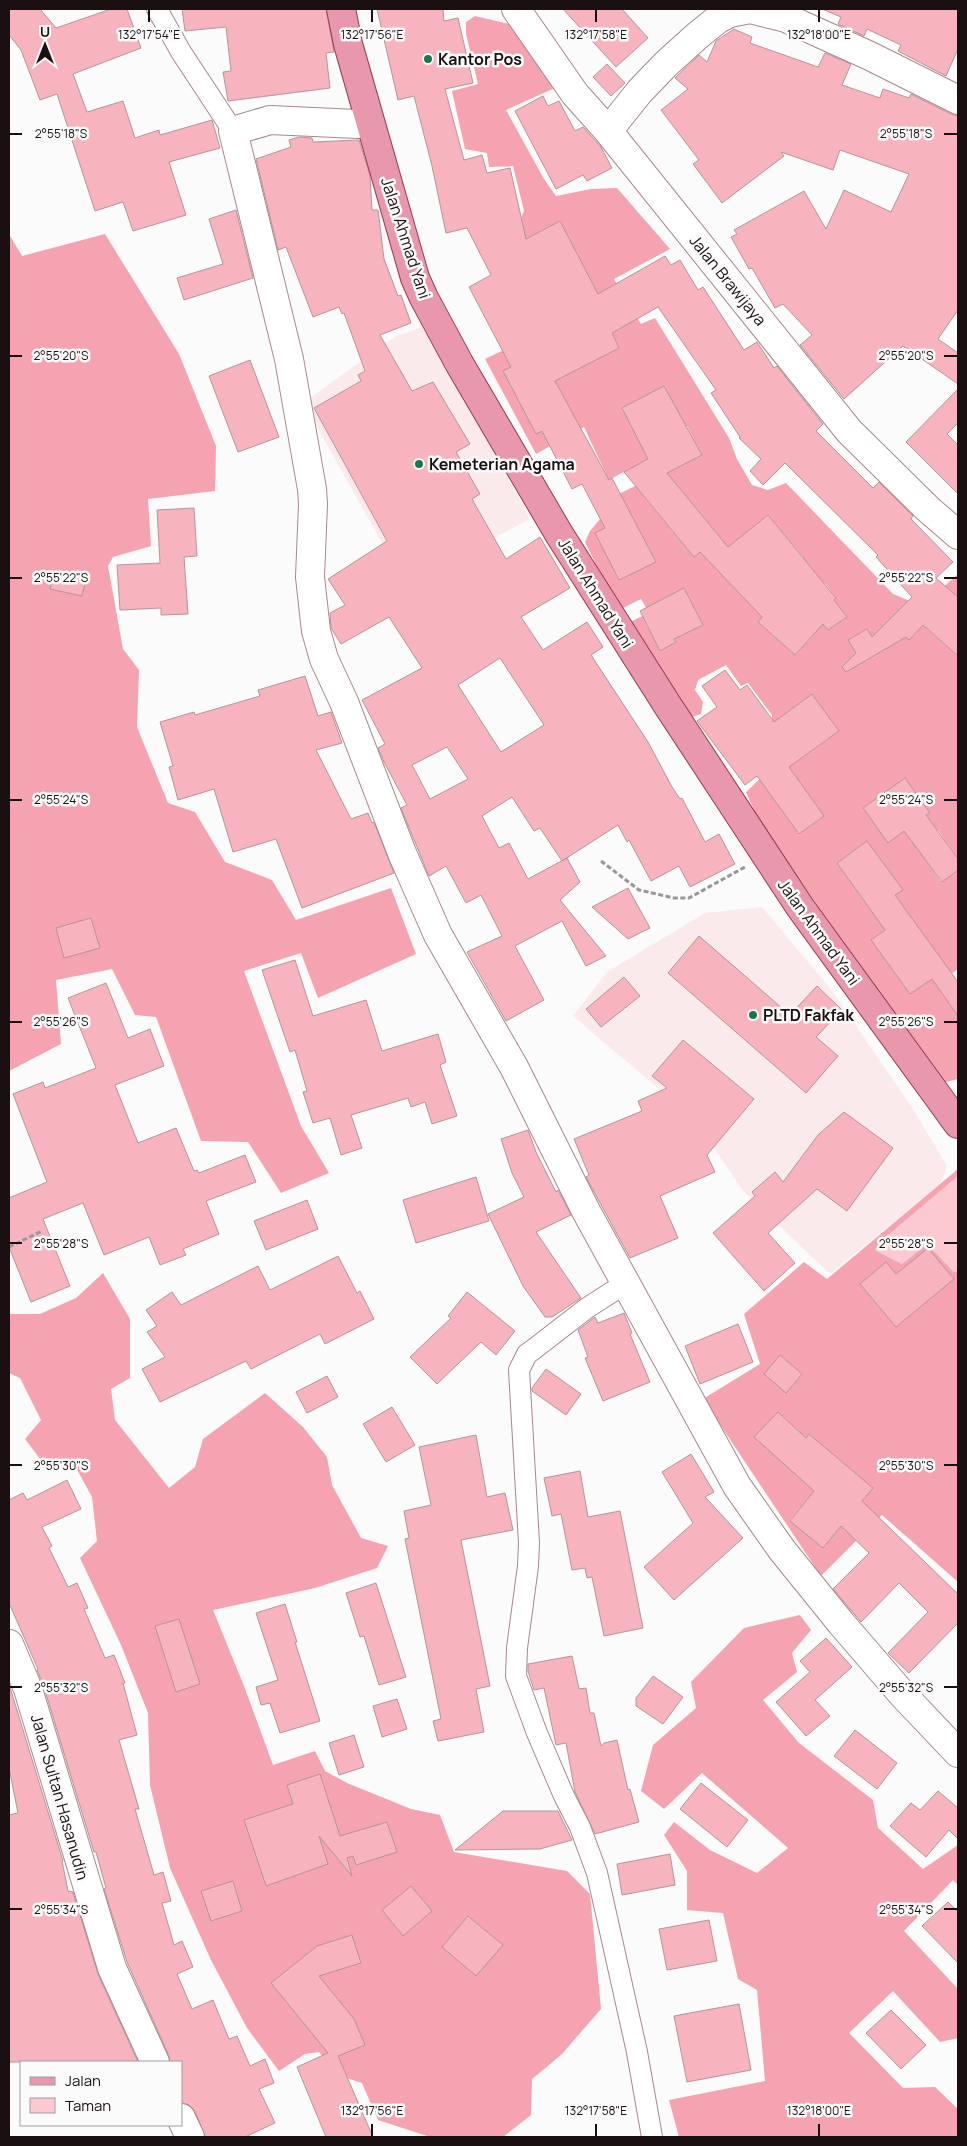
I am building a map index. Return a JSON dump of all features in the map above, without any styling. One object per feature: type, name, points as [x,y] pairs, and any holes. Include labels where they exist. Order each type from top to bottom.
[{"type":"main road","name":"Jalan Ahmad Yani","points":[[341,9],[348,44],[415,278],[459,363],[559,534],[765,857],[958,1124]]},
{"type":"main road","name":"Jalan Brawijaya","points":[[516,9],[575,94],[608,131],[849,431],[928,509],[958,535]]},
{"type":"main road","points":[[608,131],[640,91],[697,36],[718,19],[730,13],[750,9],[786,18],[870,56],[958,100]]},
{"type":"main road","points":[[370,123],[270,120],[233,132],[289,359],[310,480],[313,504],[310,577],[316,631],[324,659],[344,702],[402,853],[438,935],[514,1067],[586,1210],[737,1486],[782,1550],[841,1623],[903,1695],[958,1753]]},
{"type":"main road","name":"Jalan Sultan Hasanudin","points":[[9,1644],[28,1689],[112,1968],[156,2061]]},
{"type":"main road","points":[[182,2120],[190,2137]]},
{"type":"street","points":[[157,9],[181,52],[233,132]]},
{"type":"street","points":[[626,1283],[587,1308],[534,1349],[528,1354],[520,1370],[529,1543],[528,1566],[517,1648],[516,1676],[537,1734],[564,1796],[580,1826],[597,1873],[637,2052],[652,2137]]},
{"type":"path","points":[[601,861],[639,890],[674,898],[689,898],[765,857]]},
{"type":"path","points":[[9,1247],[42,1231]]},
{"type":"shaded area","points":[[475,16],[509,24],[557,87],[506,110],[544,179],[556,196],[591,189],[617,188],[670,249],[614,279],[641,324],[655,318],[729,438],[737,459],[752,485],[768,490],[786,483],[893,594],[922,606],[958,574],[958,597],[956,596],[927,629],[958,656],[958,859],[938,830],[916,846],[941,882],[958,870],[958,969],[936,985],[953,1009],[958,1005],[958,1079],[942,1083],[896,1021],[758,819],[746,792],[790,751],[772,724],[772,715],[748,683],[741,686],[726,665],[698,680],[695,690],[703,702],[701,714],[689,718],[650,652],[614,601],[585,542],[590,531],[615,501],[605,481],[607,476],[584,427],[536,454],[485,359],[541,332],[548,316],[513,255],[516,229],[524,211],[513,166],[489,167],[487,153],[465,149],[452,91],[478,84],[466,34],[466,22]],"holes":[[[559,222],[593,285],[551,307],[518,243]],[[592,295],[619,348],[584,366],[557,314]],[[664,386],[682,421],[640,442],[622,408]],[[687,426],[702,455],[657,477],[643,449]],[[629,469],[637,485],[615,496],[607,481]],[[670,477],[719,536],[694,557],[645,498]],[[631,515],[655,561],[619,580],[596,533]],[[768,515],[803,557],[779,578],[744,535]],[[744,554],[766,576],[744,597],[722,575]],[[825,583],[836,598],[820,611],[808,596]],[[684,588],[703,625],[678,637],[659,601]],[[641,599],[649,613],[630,622],[623,608]],[[778,599],[815,633],[795,655],[758,622]],[[906,603],[926,622],[909,640],[889,621]],[[837,604],[847,617],[828,630],[818,618]],[[660,612],[676,642],[660,651],[644,620]],[[867,629],[880,652],[862,663],[848,640]],[[812,695],[839,731],[800,759],[774,722]],[[905,778],[929,813],[888,842],[863,808]],[[798,780],[824,816],[799,834],[773,798]],[[867,841],[902,890],[872,912],[837,863]],[[908,913],[947,968],[910,994],[871,940]]]},
{"type":"shaded area","points":[[9,234],[22,256],[105,234],[179,354],[216,446],[215,491],[148,499],[151,546],[113,557],[108,566],[123,649],[139,670],[137,727],[168,803],[195,812],[225,862],[272,880],[296,920],[391,888],[416,954],[318,998],[301,953],[244,971],[301,1126],[329,1173],[281,1193],[248,1142],[201,1141],[156,1017],[135,1015],[112,969],[56,980],[61,1044],[9,1071]]},
{"type":"shaded area","name":"Kemeterian Agama","points":[[422,327],[530,519],[405,584],[307,409],[307,400],[396,336]]},
{"type":"shaded area","name":"PLTD Fakfak","points":[[762,907],[830,988],[913,1109],[947,1166],[940,1184],[830,1274],[743,1191],[714,1148],[667,1096],[573,1016],[607,972],[705,913]]},
{"type":"shaded area","points":[[958,1169],[958,1176],[879,1243],[875,1250],[902,1264],[927,1244],[954,1272],[958,1272],[958,1582],[882,1515],[821,1576],[703,1399],[760,1364],[744,1314],[804,1262],[827,1279]],"holes":[[[886,1263],[896,1274],[953,1279],[896,1327],[860,1284]],[[780,1355],[802,1374],[786,1393]],[[778,1412],[800,1432],[755,1437]],[[809,1434],[828,1451],[783,1463]],[[839,1461],[873,1488],[823,1548],[790,1520]]]},
{"type":"shaded area","points":[[103,1273],[130,1319],[130,1378],[111,1389],[115,1420],[169,1488],[195,1467],[203,1439],[265,1393],[303,1427],[327,1457],[332,1485],[361,1538],[388,1546],[377,1568],[315,1588],[213,1610],[273,1765],[315,1751],[325,1771],[347,1783],[411,1809],[440,1815],[454,1852],[567,1871],[590,1894],[601,2009],[561,2055],[532,2079],[531,2115],[503,2137],[430,2137],[378,2120],[362,2083],[337,2075],[319,2052],[305,2054],[279,2071],[247,2028],[211,1960],[170,1868],[150,1785],[148,1713],[121,1645],[80,1558],[97,1541],[92,1497],[74,1464],[50,1472],[25,1439],[41,1420],[20,1378],[9,1373],[9,1314],[40,1314],[76,1298]]},
{"type":"shaded area","points":[[800,1615],[811,1630],[792,1653],[797,1672],[763,1700],[799,1743],[873,1800],[878,1828],[923,1869],[958,1845],[958,1885],[953,1880],[904,1931],[958,1989],[958,2038],[940,2042],[893,1991],[849,2033],[903,2088],[935,2087],[958,2109],[958,2137],[679,2137],[669,2100],[765,2081],[757,1990],[738,1979],[723,1913],[687,1910],[687,1871],[664,1835],[674,1822],[710,1850],[757,1873],[788,1848],[702,1773],[664,1809],[641,1791],[653,1745],[696,1708],[691,1682],[744,1628]]},
{"type":"green space","points":[[958,1176],[958,1272],[954,1272],[927,1244],[902,1264],[875,1250],[879,1243]]},
{"type":"building","points":[[9,9],[40,9],[56,28],[111,9],[127,9],[141,48],[73,74],[87,112],[123,101],[135,138],[159,130],[160,135],[212,120],[220,148],[169,162],[186,215],[133,231],[123,202],[95,211],[57,94],[40,100],[21,50],[9,35]]},
{"type":"building","points":[[182,9],[326,9],[334,52],[326,53],[330,88],[228,101],[223,72],[231,71],[226,27],[185,31]]},
{"type":"building","points":[[377,9],[443,9],[444,21],[458,18],[473,83],[445,89],[464,160],[482,155],[487,173],[510,168],[526,239],[560,221],[598,294],[665,256],[671,265],[680,260],[698,290],[703,287],[744,350],[757,342],[774,368],[777,366],[823,424],[816,431],[873,488],[879,482],[913,516],[911,519],[953,562],[936,578],[958,597],[958,656],[923,625],[909,640],[906,637],[846,672],[842,667],[856,653],[848,640],[867,629],[872,637],[912,597],[876,557],[878,555],[785,463],[763,485],[750,471],[761,459],[739,438],[711,393],[716,390],[658,307],[612,333],[619,348],[555,381],[609,480],[612,478],[656,562],[619,580],[595,533],[605,528],[582,484],[572,489],[542,431],[536,434],[503,371],[511,367],[469,287],[491,275],[467,228],[446,233],[432,166],[414,96],[398,100]]},
{"type":"building","points":[[563,9],[622,9],[648,38],[616,67]]},
{"type":"building","points":[[822,9],[958,9],[958,49],[946,76],[898,51],[901,45],[867,29],[864,36],[838,24],[841,17]]},
{"type":"building","points":[[734,29],[752,37],[750,43],[818,67],[825,53],[851,64],[842,85],[880,98],[883,89],[909,98],[911,94],[958,116],[958,310],[938,339],[958,353],[958,384],[903,346],[844,399],[800,345],[812,335],[783,304],[775,308],[752,268],[749,269],[731,237],[737,234],[734,230],[804,191],[826,229],[844,190],[891,212],[909,174],[840,150],[833,170],[781,152],[784,156],[722,203],[693,164],[699,160],[661,110],[688,89],[675,78],[699,55],[707,62],[716,41]]},
{"type":"building","points":[[607,64],[625,83],[611,96],[593,77]]},
{"type":"building","points":[[543,96],[548,106],[559,101],[575,131],[583,127],[601,147],[612,168],[587,181],[583,175],[556,189],[515,111]]},
{"type":"building","points":[[299,137],[312,138],[313,142],[359,140],[370,176],[372,210],[378,210],[384,259],[398,296],[401,295],[411,323],[380,335],[412,391],[433,382],[470,444],[456,452],[480,494],[472,499],[506,559],[540,537],[570,588],[521,617],[543,650],[587,622],[603,647],[591,655],[648,742],[672,787],[680,799],[682,798],[705,842],[719,834],[735,864],[690,887],[679,866],[651,881],[629,840],[627,842],[618,825],[565,859],[567,858],[580,882],[560,900],[606,956],[586,966],[562,921],[515,946],[544,1000],[506,1021],[467,952],[502,936],[481,895],[466,903],[446,866],[429,876],[401,808],[407,805],[378,748],[385,744],[362,700],[422,668],[389,617],[341,644],[331,628],[330,613],[345,605],[328,579],[387,541],[314,408],[361,381],[358,375],[365,371],[344,313],[342,314],[339,307],[313,317],[286,247],[278,250],[256,159],[291,147],[289,140]],"holes":[[[500,658],[544,725],[501,752],[458,685]],[[447,747],[468,779],[430,799],[412,765]],[[512,797],[534,831],[540,828],[562,861],[528,879],[509,843],[499,848],[482,816]]]},
{"type":"building","points":[[236,210],[253,278],[184,300],[177,278],[223,264],[209,219]]},
{"type":"building","points":[[250,360],[279,437],[238,452],[209,376]]},
{"type":"building","points":[[664,386],[702,455],[667,473],[728,547],[768,515],[836,598],[834,600],[847,617],[828,630],[823,624],[795,655],[758,622],[762,617],[700,552],[694,557],[624,472],[648,459],[622,408]]},
{"type":"building","points":[[958,389],[958,423],[947,434],[958,445],[958,494],[906,442]]},
{"type":"building","points":[[194,508],[197,556],[184,557],[188,614],[161,615],[161,608],[120,610],[117,565],[160,563],[157,510]]},
{"type":"building","points":[[54,571],[86,578],[82,596],[50,589]]},
{"type":"building","points":[[684,588],[703,625],[674,639],[676,642],[660,651],[640,611]]},
{"type":"building","points":[[725,670],[740,690],[747,685],[774,722],[812,694],[839,731],[789,767],[824,816],[799,834],[757,776],[745,785],[697,721],[717,707],[702,686]]},
{"type":"building","points":[[305,676],[318,716],[331,712],[342,743],[316,750],[351,819],[368,813],[372,823],[374,822],[394,873],[302,908],[276,839],[233,852],[214,789],[178,800],[169,767],[173,766],[160,722],[194,712],[195,715],[260,696],[258,690]]},
{"type":"building","points":[[905,778],[930,813],[926,815],[958,859],[958,870],[942,882],[904,831],[888,843],[863,808]]},
{"type":"building","points":[[867,841],[903,890],[895,895],[958,982],[958,1016],[932,979],[910,994],[871,940],[885,930],[837,863]]},
{"type":"building","points":[[628,888],[650,928],[628,939],[592,907]]},
{"type":"building","points":[[91,918],[100,948],[64,958],[56,928]]},
{"type":"building","name":"PLTD Fakfak","points":[[699,936],[790,1015],[817,986],[842,1010],[816,1037],[838,1056],[806,1093],[668,973]]},
{"type":"building","points":[[295,960],[313,1016],[366,1000],[382,1051],[438,1034],[446,1062],[440,1065],[457,1116],[432,1124],[425,1102],[411,1107],[408,1098],[351,1115],[362,1148],[341,1155],[330,1118],[313,1123],[303,1092],[307,1091],[295,1050],[290,1052],[262,970]]},
{"type":"building","points":[[624,977],[640,996],[601,1027],[586,1009]]},
{"type":"building","points":[[106,983],[128,1038],[150,1029],[164,1066],[115,1085],[138,1143],[176,1128],[194,1171],[197,1170],[199,1173],[245,1155],[256,1182],[206,1201],[219,1234],[183,1249],[186,1255],[160,1265],[149,1237],[104,1255],[83,1203],[43,1219],[70,1286],[31,1302],[9,1247],[9,1198],[47,1182],[13,1094],[43,1082],[45,1088],[96,1068],[68,998]]},
{"type":"building","points":[[683,1040],[754,1099],[707,1155],[715,1172],[660,1196],[678,1238],[630,1258],[586,1177],[589,1175],[574,1139],[642,1111],[638,1101],[667,1088],[652,1076]]},
{"type":"building","points":[[844,1112],[893,1148],[847,1211],[817,1189],[768,1233],[795,1263],[764,1291],[713,1233],[755,1196],[752,1192],[775,1172],[783,1182],[818,1135]]},
{"type":"building","points":[[528,1130],[536,1152],[556,1192],[558,1190],[571,1215],[536,1232],[581,1298],[552,1317],[545,1317],[523,1286],[488,1214],[524,1197],[512,1173],[501,1139]]},
{"type":"building","points":[[476,1177],[489,1221],[416,1243],[403,1200]]},
{"type":"building","points":[[307,1200],[318,1229],[266,1250],[254,1221]]},
{"type":"building","points":[[928,1248],[954,1279],[896,1327],[860,1284],[886,1262],[896,1274]]},
{"type":"building","points":[[338,1256],[357,1293],[360,1291],[374,1319],[325,1344],[320,1334],[251,1369],[246,1361],[160,1402],[142,1369],[165,1357],[147,1332],[157,1326],[146,1310],[172,1292],[181,1305],[258,1266],[270,1290]]},
{"type":"building","points":[[467,1292],[515,1331],[496,1355],[481,1342],[437,1384],[410,1357],[451,1318],[448,1316]]},
{"type":"building","points":[[624,1313],[632,1333],[630,1334],[650,1382],[603,1401],[585,1358],[588,1357],[578,1330],[595,1317],[598,1323]]},
{"type":"building","points":[[738,1324],[753,1362],[700,1384],[685,1346]]},
{"type":"building","points":[[780,1355],[802,1374],[786,1393],[764,1374]]},
{"type":"building","points":[[546,1369],[581,1394],[566,1415],[532,1391],[532,1388]]},
{"type":"building","points":[[327,1376],[338,1397],[307,1413],[296,1392]]},
{"type":"building","points":[[392,1407],[415,1445],[386,1462],[363,1424]]},
{"type":"building","points":[[778,1412],[806,1438],[809,1434],[873,1488],[862,1501],[958,1594],[958,1623],[909,1673],[888,1653],[928,1612],[899,1583],[861,1622],[833,1589],[869,1553],[841,1526],[823,1548],[790,1521],[814,1491],[754,1437]]},
{"type":"building","points":[[476,1435],[487,1497],[505,1493],[513,1530],[461,1540],[490,1686],[476,1689],[484,1732],[438,1741],[433,1721],[441,1719],[405,1539],[409,1538],[404,1511],[431,1505],[419,1447]]},
{"type":"building","points":[[691,1454],[714,1492],[705,1497],[743,1538],[674,1600],[644,1567],[693,1523],[662,1472]]},
{"type":"building","points":[[580,1471],[588,1517],[620,1511],[643,1628],[604,1636],[592,1577],[587,1578],[585,1568],[572,1570],[561,1514],[552,1516],[544,1478]]},
{"type":"building","points":[[67,1480],[81,1509],[42,1527],[52,1546],[49,1548],[68,1587],[77,1583],[88,1608],[84,1609],[105,1658],[114,1655],[125,1683],[123,1683],[137,1735],[119,1740],[139,1809],[135,1809],[154,1875],[163,1872],[171,1901],[162,1903],[174,1945],[182,1941],[193,1967],[177,1974],[192,2009],[213,2000],[229,2039],[237,2036],[250,2066],[265,2059],[274,2083],[259,2089],[275,2123],[245,2137],[205,2137],[195,2111],[189,2105],[182,2103],[182,2061],[170,2061],[127,1962],[104,1889],[106,1888],[96,1852],[94,1852],[43,1684],[9,1603],[9,1500],[23,1493],[27,1500]]},
{"type":"building","points":[[376,1583],[406,1677],[379,1685],[364,1636],[360,1637],[346,1593]]},
{"type":"building","points":[[285,1604],[320,1721],[280,1733],[270,1703],[261,1705],[256,1687],[278,1680],[256,1613]]},
{"type":"building","points":[[179,1619],[200,1684],[176,1692],[155,1626]]},
{"type":"building","points":[[826,1638],[852,1667],[815,1700],[830,1716],[806,1736],[776,1702],[810,1672],[800,1661]]},
{"type":"building","points":[[572,1656],[579,1689],[586,1688],[590,1713],[594,1713],[601,1746],[604,1743],[617,1740],[628,1790],[630,1789],[639,1822],[595,1834],[575,1792],[566,1743],[556,1745],[544,1688],[534,1690],[528,1671],[528,1664]]},
{"type":"building","points":[[653,1676],[683,1697],[663,1724],[636,1706],[636,1698]]},
{"type":"building","points":[[9,1684],[63,1861],[68,1891],[73,1892],[98,1974],[138,2061],[9,2062],[9,1815],[18,1813],[9,1768]]},
{"type":"building","points":[[397,1699],[407,1729],[382,1737],[373,1706]]},
{"type":"building","points":[[855,1730],[897,1763],[877,1789],[834,1756]]},
{"type":"building","points":[[354,1735],[364,1767],[339,1775],[329,1743]]},
{"type":"building","points":[[320,1774],[340,1836],[387,1822],[397,1852],[356,1865],[353,1856],[347,1858],[352,1876],[319,1836],[328,1864],[266,1886],[244,1820],[293,1804],[287,1785]]},
{"type":"building","points":[[701,1783],[748,1820],[727,1847],[680,1809]]},
{"type":"building","points":[[938,1791],[958,1808],[958,1839],[949,1830],[926,1857],[890,1826],[911,1803],[920,1810]]},
{"type":"building","points":[[503,1811],[558,1811],[572,1840],[540,1849],[455,1850]]},
{"type":"building","points":[[670,1854],[675,1885],[622,1895],[617,1864]]},
{"type":"building","points":[[233,1881],[242,1911],[211,1921],[201,1891]]},
{"type":"building","points":[[411,1886],[432,1911],[403,1936],[382,1910]]},
{"type":"building","points":[[948,1902],[958,1912],[958,1963],[922,1926]]},
{"type":"building","points":[[468,1916],[503,1945],[476,1976],[442,1947]]},
{"type":"building","points":[[709,1920],[717,1961],[667,1970],[659,1929]]},
{"type":"building","points":[[352,1935],[361,1963],[319,1976],[354,2019],[365,2045],[338,2056],[373,2137],[326,2137],[297,2067],[328,2053],[271,1983],[317,1946]]},
{"type":"building","points":[[739,2004],[751,2070],[687,2082],[674,2016]]},
{"type":"building","points":[[891,2010],[926,2045],[901,2069],[866,2033]]},
{"type":"place","name":"Kantor Pos","points":[[428,59]]},
{"type":"place","name":"Kemeterian Agama","points":[[419,464]]},
{"type":"place","name":"PLTD Fakfak","points":[[753,1015]]}]
